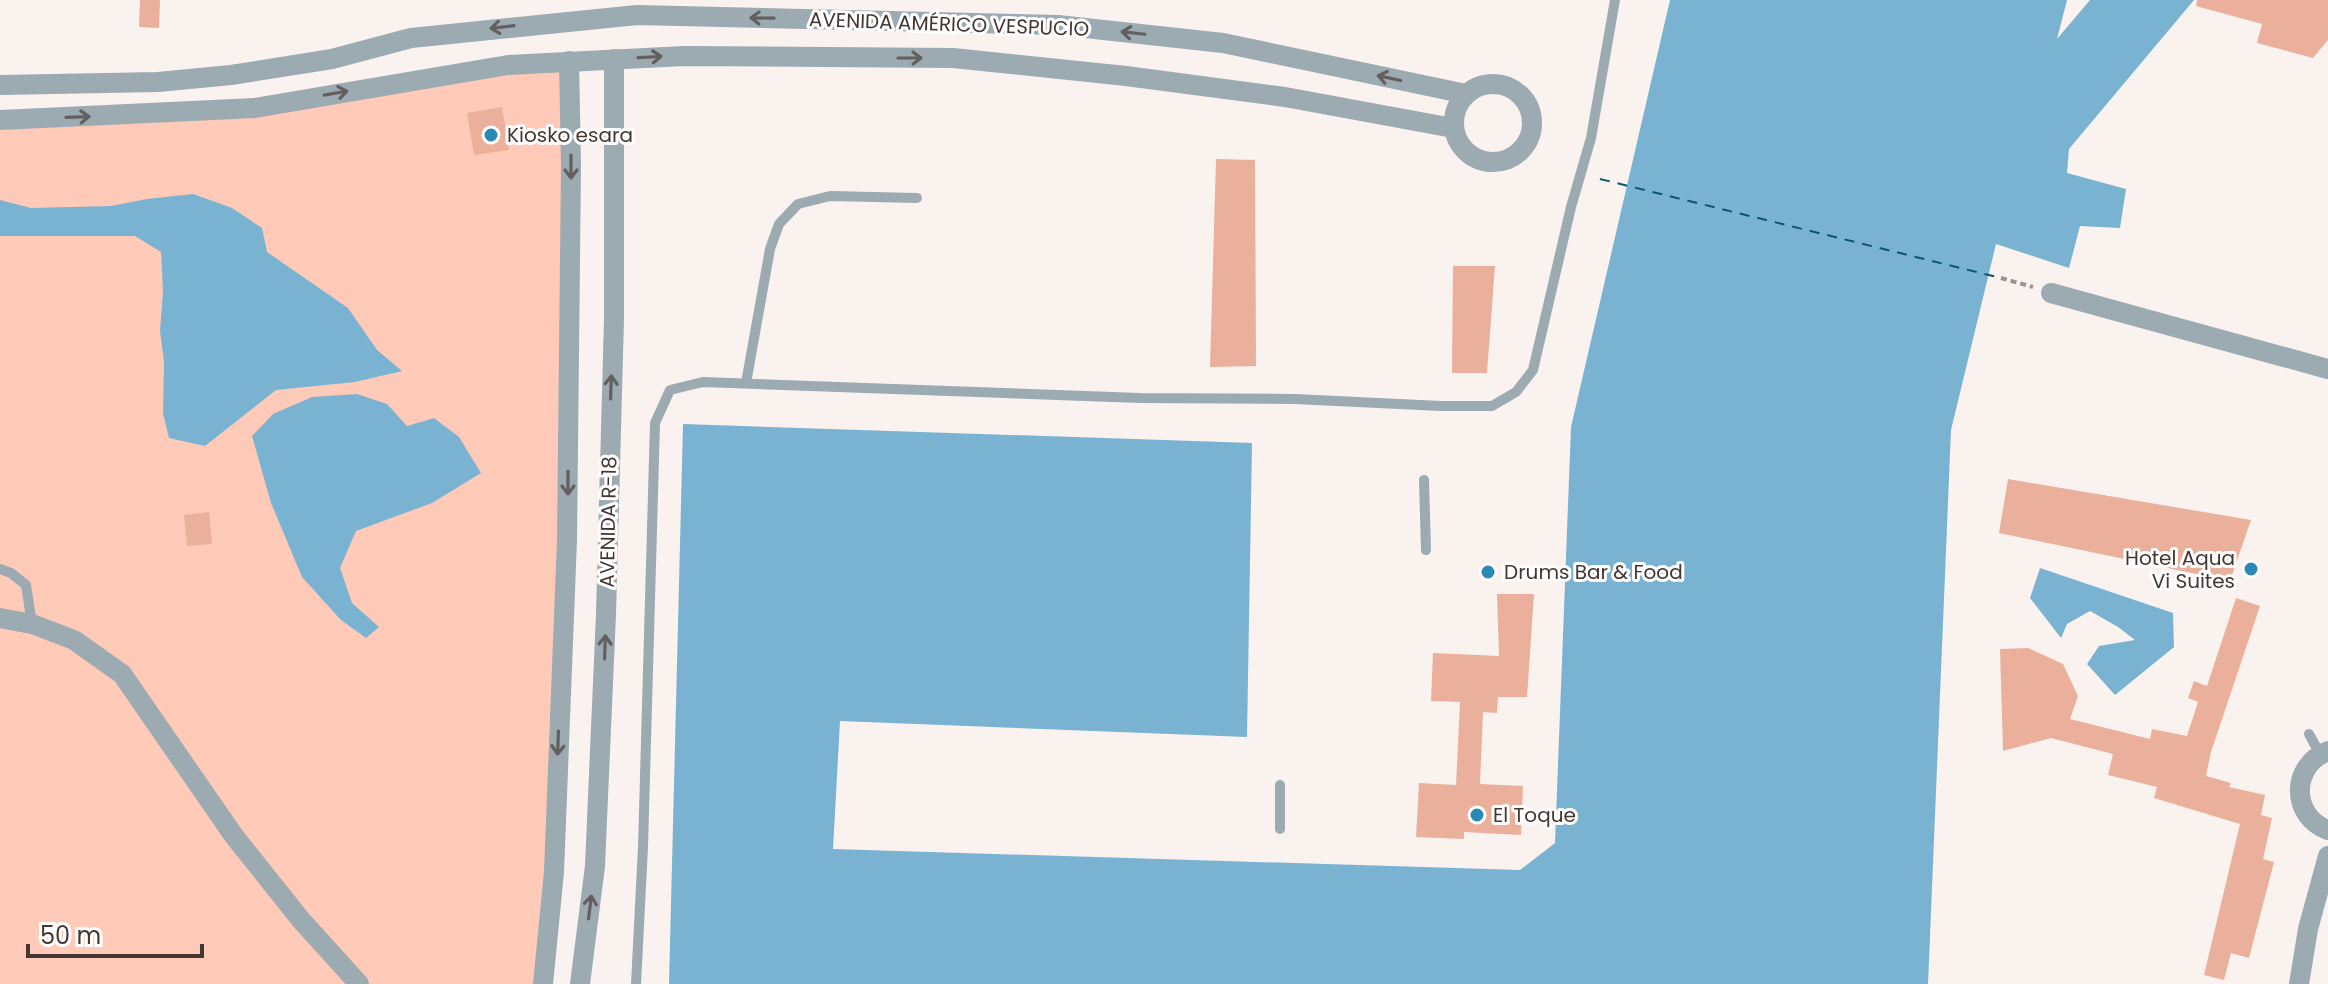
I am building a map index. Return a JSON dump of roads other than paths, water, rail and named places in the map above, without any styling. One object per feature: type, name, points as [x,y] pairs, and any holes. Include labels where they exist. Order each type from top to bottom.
[{"type":"street","name":"AVENIDA AMÉRICO VESPUCIO","points":[[0,85],[158,82],[231,75],[332,59],[411,38],[637,15],[1058,25],[1223,43],[1466,94]]},
{"type":"street","name":"AVENIDA AMÉRICO VESPUCIO","points":[[0,120],[255,108],[508,65],[684,56],[953,58],[1285,97],[1453,128]]},
{"type":"street","name":"AVENIDA R-18","points":[[580,984],[595,866],[605,643],[614,319],[614,59]]},
{"type":"street","name":"AVENIDA R-18","points":[[543,984],[554,872],[567,540],[571,165],[569,61]]},
{"type":"street","points":[[1489,83],[1502,84],[1524,98],[1532,123],[1524,147],[1514,156],[1489,162],[1465,151],[1453,128],[1453,115],[1458,103],[1476,87],[1489,83]]},
{"type":"street","points":[[2051,293],[2328,369]]},
{"type":"street","points":[[0,618],[32,624],[74,640],[122,674],[234,836],[301,920],[359,984]]},
{"type":"street","points":[[2324,752],[2309,763],[2301,776],[2299,791],[2309,818],[2328,830]]},
{"type":"street","points":[[2299,984],[2308,929],[2328,856]]},
{"type":"lane","points":[[636,984],[655,423],[670,390],[703,382],[1140,398],[1295,399],[1492,406],[1516,392],[1533,370],[1571,207],[1591,138],[1615,0]]},
{"type":"lane","points":[[746,383],[770,249],[779,224],[798,204],[830,196],[917,198]]},
{"type":"lane","points":[[1424,480],[1426,550]]},
{"type":"lane","points":[[0,569],[26,585],[32,624]]},
{"type":"lane","points":[[2309,734],[2324,752]]},
{"type":"lane","points":[[1280,785],[1280,829]]},
{"type":"water","points":[[1670,0],[2067,0],[2057,39],[2090,0],[2194,0],[2069,149],[2067,173],[2126,189],[2120,228],[2080,226],[2069,268],[1996,244],[1951,430],[1928,984],[669,984],[683,424],[1252,443],[1247,737],[840,721],[833,849],[1520,870],[1555,843],[1571,427]]},
{"type":"water","points":[[193,194],[232,208],[262,228],[267,252],[348,308],[377,350],[402,371],[355,382],[276,390],[205,446],[169,438],[163,413],[161,252],[135,236],[0,236],[0,200],[31,208],[111,206]]},
{"type":"water","points":[[357,394],[387,404],[407,426],[434,418],[459,437],[481,473],[432,503],[356,531],[340,568],[352,603],[379,627],[366,638],[341,620],[302,577],[271,503],[252,436],[273,414],[312,397]]},
{"type":"water","points":[[2040,568],[2173,613],[2174,647],[2115,695],[2087,664],[2099,646],[2135,640],[2090,611],[2067,624],[2061,638],[2030,598]]},
{"type":"place","name":"Kiosko esara","points":[[491,135]]},
{"type":"place","name":"Hotel Aqua Vi Suites","points":[[2251,569]]},
{"type":"place","name":"Drums Bar & Food","points":[[1488,572]]},
{"type":"place","name":"El Toque","points":[[1477,815]]}]
